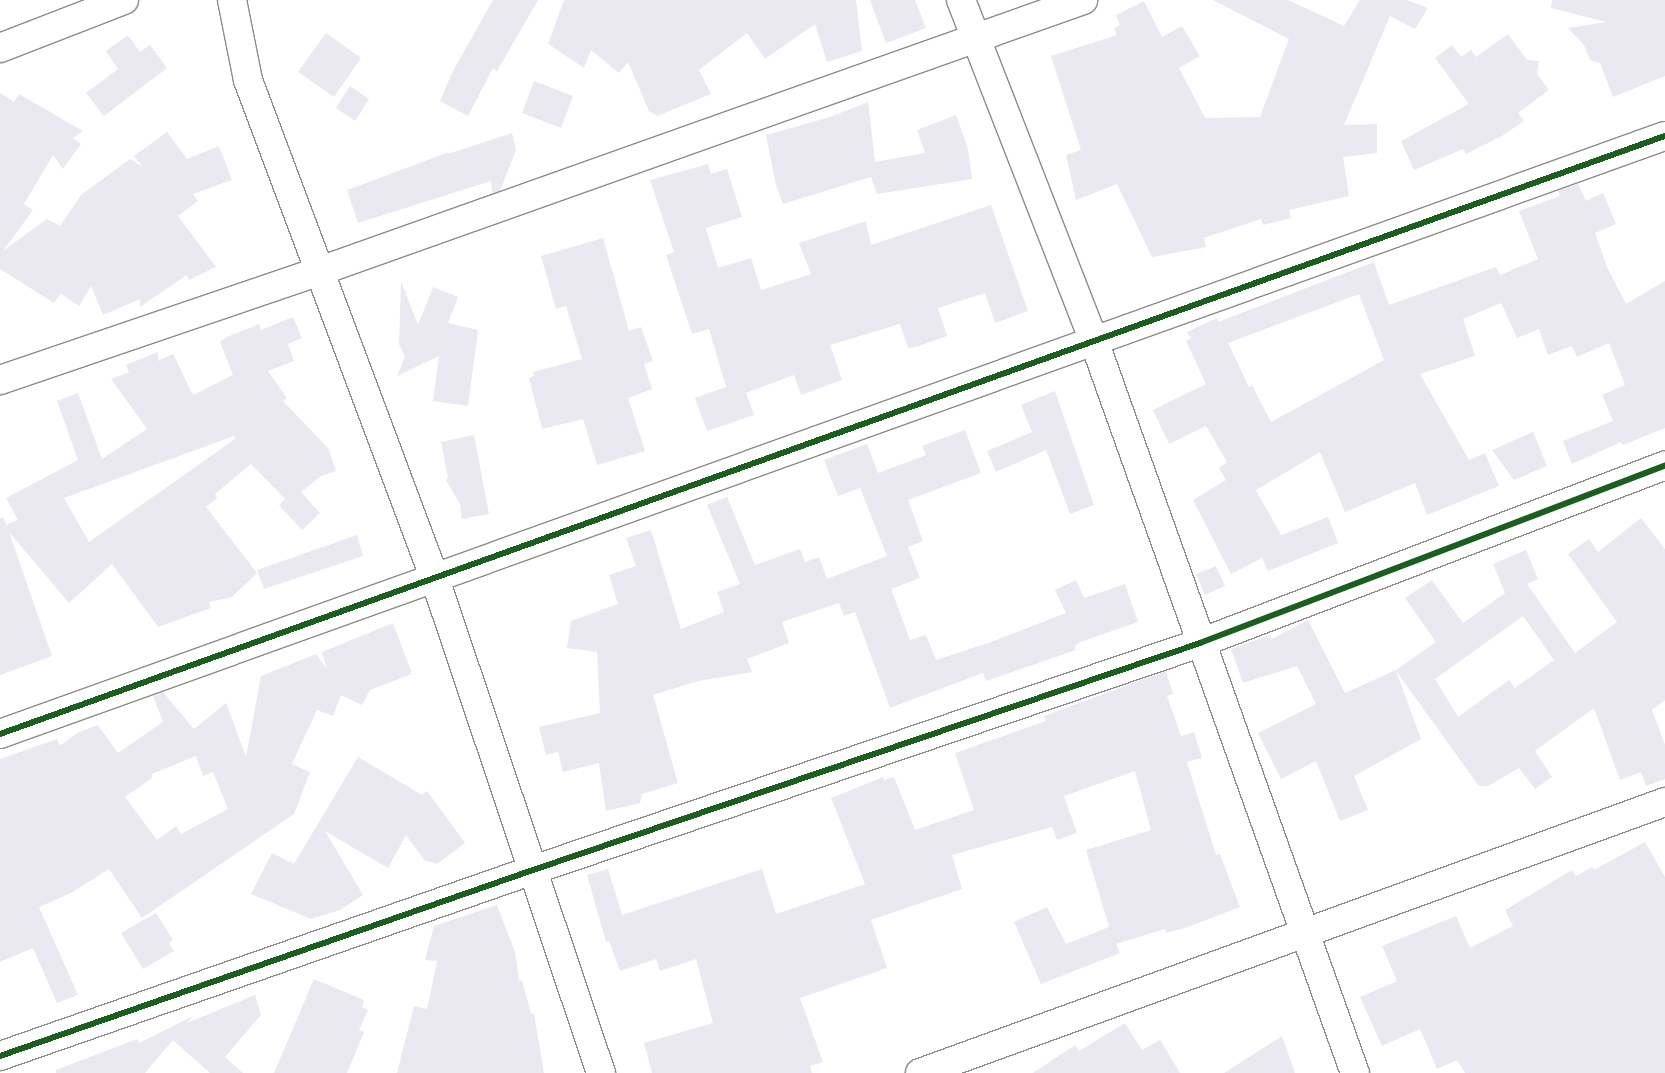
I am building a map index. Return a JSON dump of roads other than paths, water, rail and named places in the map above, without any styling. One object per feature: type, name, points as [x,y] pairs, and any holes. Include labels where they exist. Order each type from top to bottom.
[{"type":"street","points":[[0,48],[124,0]]},
{"type":"street","points":[[232,0],[248,80],[435,579],[601,1073]]},
{"type":"street","points":[[962,0],[975,39],[1094,341],[1200,643],[1355,1073]]},
{"type":"street","points":[[0,380],[320,271],[1083,0]]},
{"type":"street","points":[[0,734],[1665,136]]},
{"type":"street","points":[[0,1056],[533,870],[1200,643],[1665,465]]},
{"type":"street","points":[[920,1073],[1665,802]]}]
